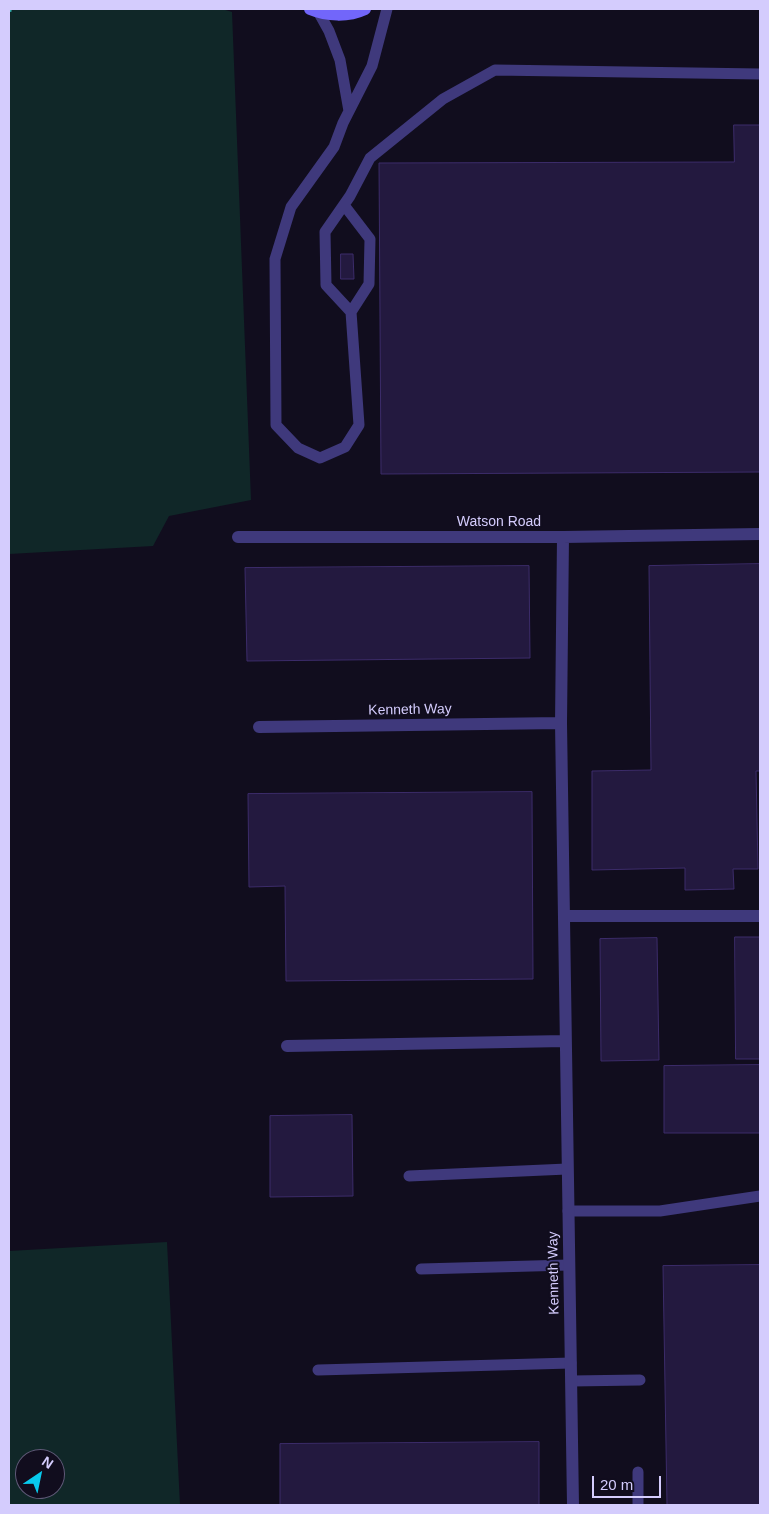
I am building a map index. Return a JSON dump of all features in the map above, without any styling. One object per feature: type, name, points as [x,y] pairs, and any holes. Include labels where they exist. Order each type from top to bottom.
[{"type":"street","points":[[315,11],[339,15],[365,9]]},
{"type":"street","name":"Watson Road","points":[[238,537],[563,537],[760,534]]},
{"type":"street","name":"Kenneth Way","points":[[563,537],[561,723],[566,916],[565,1041],[573,1505]]},
{"type":"street","name":"Kenneth Way","points":[[258,727],[561,723]]},
{"type":"street","points":[[566,916],[760,916]]},
{"type":"street","points":[[288,1046],[565,1041]]},
{"type":"lane","points":[[344,205],[370,239],[369,284],[351,312],[359,425],[345,447],[320,458],[298,448],[276,425],[275,259],[291,207],[334,147],[349,111],[372,66],[387,9]]},
{"type":"lane","points":[[315,11],[329,31],[340,60],[349,111]]},
{"type":"lane","points":[[351,312],[326,285],[325,232],[344,205],[370,158],[443,99],[495,70],[760,74]]},
{"type":"lane","points":[[409,1176],[567,1169]]},
{"type":"lane","points":[[568,1211],[660,1210],[760,1196]]},
{"type":"lane","points":[[421,1269],[569,1265]]},
{"type":"lane","points":[[318,1370],[571,1363]]},
{"type":"lane","points":[[571,1381],[640,1380]]},
{"type":"lane","points":[[638,1472],[638,1505]]},
{"type":"path","points":[[9,10],[13,9]]},
{"type":"green space","points":[[9,9],[222,9],[232,12],[251,500],[169,516],[153,546],[9,554]]},
{"type":"green space","points":[[167,1242],[180,1505],[9,1505],[9,1251]]},
{"type":"building","points":[[734,125],[760,125],[760,472],[381,474],[379,163],[734,162]]},
{"type":"building","points":[[341,254],[353,254],[354,279],[341,279]]},
{"type":"building","points":[[760,564],[760,771],[756,771],[758,869],[733,869],[734,889],[685,890],[685,868],[592,870],[592,771],[651,770],[649,566]]},
{"type":"building","points":[[529,566],[530,658],[247,661],[245,568]]},
{"type":"building","points":[[532,792],[533,979],[286,981],[285,886],[249,887],[248,794]]},
{"type":"building","points":[[735,937],[760,937],[760,1059],[736,1059]]},
{"type":"building","points":[[657,938],[659,1060],[601,1061],[600,939]]},
{"type":"building","points":[[760,1065],[760,1133],[664,1133],[664,1066]]},
{"type":"building","points":[[352,1115],[353,1196],[270,1197],[270,1116]]},
{"type":"building","points":[[760,1265],[760,1505],[667,1505],[663,1266]]},
{"type":"building","points":[[539,1442],[539,1505],[280,1505],[280,1444]]}]
